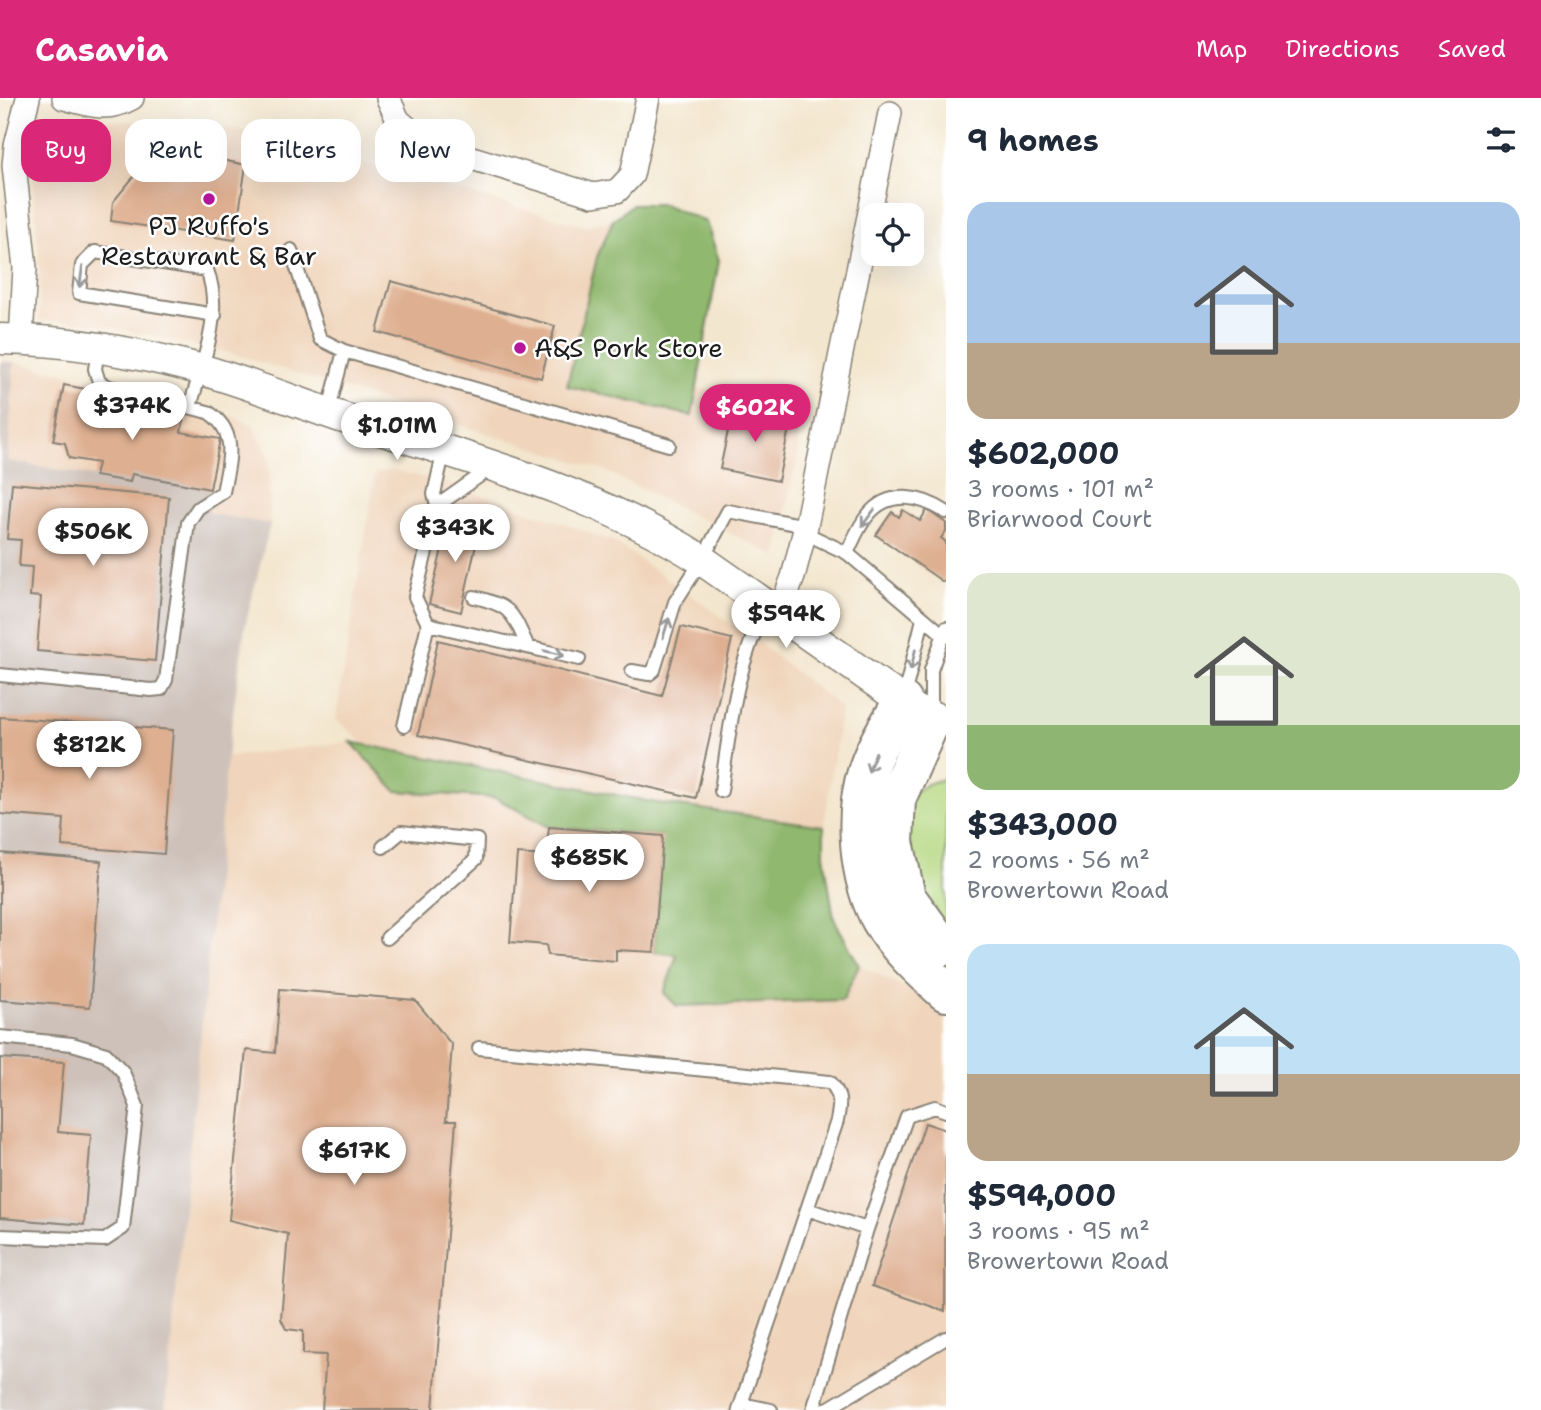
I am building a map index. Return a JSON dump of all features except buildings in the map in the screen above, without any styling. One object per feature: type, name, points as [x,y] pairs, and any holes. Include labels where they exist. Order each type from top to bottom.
[{"type":"highway","points":[[927,716],[896,799],[894,842],[906,897],[933,934],[946,946]]},
{"type":"highway","points":[[927,716],[880,741],[859,803],[860,837],[868,886],[881,920],[916,965],[946,992]]},
{"type":"street","points":[[28,98],[14,166],[25,268],[10,339],[98,349],[200,369],[586,498],[668,538],[927,716]]},
{"type":"street","points":[[64,98],[99,107],[118,106],[132,98]]},
{"type":"street","points":[[388,98],[398,120],[426,144],[593,195],[617,191],[632,175],[648,98]]},
{"type":"street","points":[[773,610],[793,577],[805,529],[890,113]]},
{"type":"lane","points":[[291,250],[320,338],[344,351],[669,445]]},
{"type":"lane","points":[[190,407],[215,316],[214,288],[208,270],[95,252],[82,265],[79,293],[215,316]]},
{"type":"lane","points":[[0,675],[161,689],[166,680],[188,523],[198,508],[223,492],[231,453],[228,434],[219,419],[208,412],[109,387],[99,382],[96,369],[98,349]]},
{"type":"lane","points":[[328,413],[344,351]]},
{"type":"lane","points":[[404,726],[428,624],[415,597],[437,506],[434,494],[444,450]]},
{"type":"lane","points":[[437,506],[494,466]]},
{"type":"lane","points":[[846,553],[867,515],[883,501],[914,496],[946,512]]},
{"type":"lane","points":[[632,671],[649,674],[654,670],[676,602],[728,512],[805,529],[846,553],[923,619],[945,633],[931,670],[927,716]]},
{"type":"lane","points":[[474,597],[509,609],[528,647]]},
{"type":"lane","points":[[720,790],[740,671],[753,631],[773,610]]},
{"type":"lane","points":[[923,619],[927,716]]},
{"type":"lane","points":[[428,624],[579,659]]},
{"type":"lane","points":[[383,846],[401,832],[477,840],[476,859],[387,938]]},
{"type":"lane","points":[[0,1037],[72,1044],[106,1054],[123,1072],[137,1107],[123,1228],[104,1240],[0,1236]]},
{"type":"lane","points":[[479,1048],[830,1082],[838,1090],[841,1103],[837,1121],[740,1407],[771,1410]]},
{"type":"lane","points":[[813,1410],[867,1229],[907,1116],[935,1107],[946,1111]]},
{"type":"lane","points":[[807,1209],[867,1229]]},
{"type":"lane","points":[[821,1410],[830,1408],[946,1338]]},
{"type":"shaded area","points":[[111,121],[125,121],[125,182],[227,182],[227,128],[241,131],[241,182],[361,182],[361,162],[375,166],[375,182],[429,182],[583,226],[613,220],[597,257],[692,416],[697,388],[799,409],[798,452],[776,556],[601,469],[228,352],[95,324],[39,320],[38,246],[33,182],[111,182]]},
{"type":"shaded area","points":[[0,362],[14,362],[8,461],[130,482],[132,474],[210,489],[209,513],[270,524],[245,626],[227,757],[165,1410],[0,1410]]},
{"type":"shaded area","points":[[14,362],[194,404],[252,424],[269,456],[270,524],[209,513],[210,489],[132,475],[130,482],[8,461]]},
{"type":"shaded area","points":[[391,470],[445,482],[613,541],[763,646],[841,708],[824,826],[657,803],[365,745],[336,719],[375,474]]},
{"type":"shaded area","points":[[351,742],[396,791],[496,798],[549,827],[663,836],[654,952],[677,955],[843,1000],[859,965],[935,1002],[946,1014],[946,1410],[165,1410],[227,757]]},
{"type":"green space","points":[[633,204],[663,204],[706,222],[719,260],[692,416],[567,386],[597,257],[613,220]]},
{"type":"green space","points":[[351,742],[657,803],[824,826],[824,855],[834,919],[859,965],[843,1000],[677,1006],[664,993],[677,955],[654,952],[662,836],[549,827],[496,798],[396,791]]},
{"type":"green space","points":[[946,778],[946,930],[918,898],[906,838],[910,795],[927,784]]},
{"type":"place","name":"PJ Ruffo's Restaurant & Bar","points":[[209,199]]},
{"type":"place","name":"A&S Pork Store","points":[[520,348]]}]
